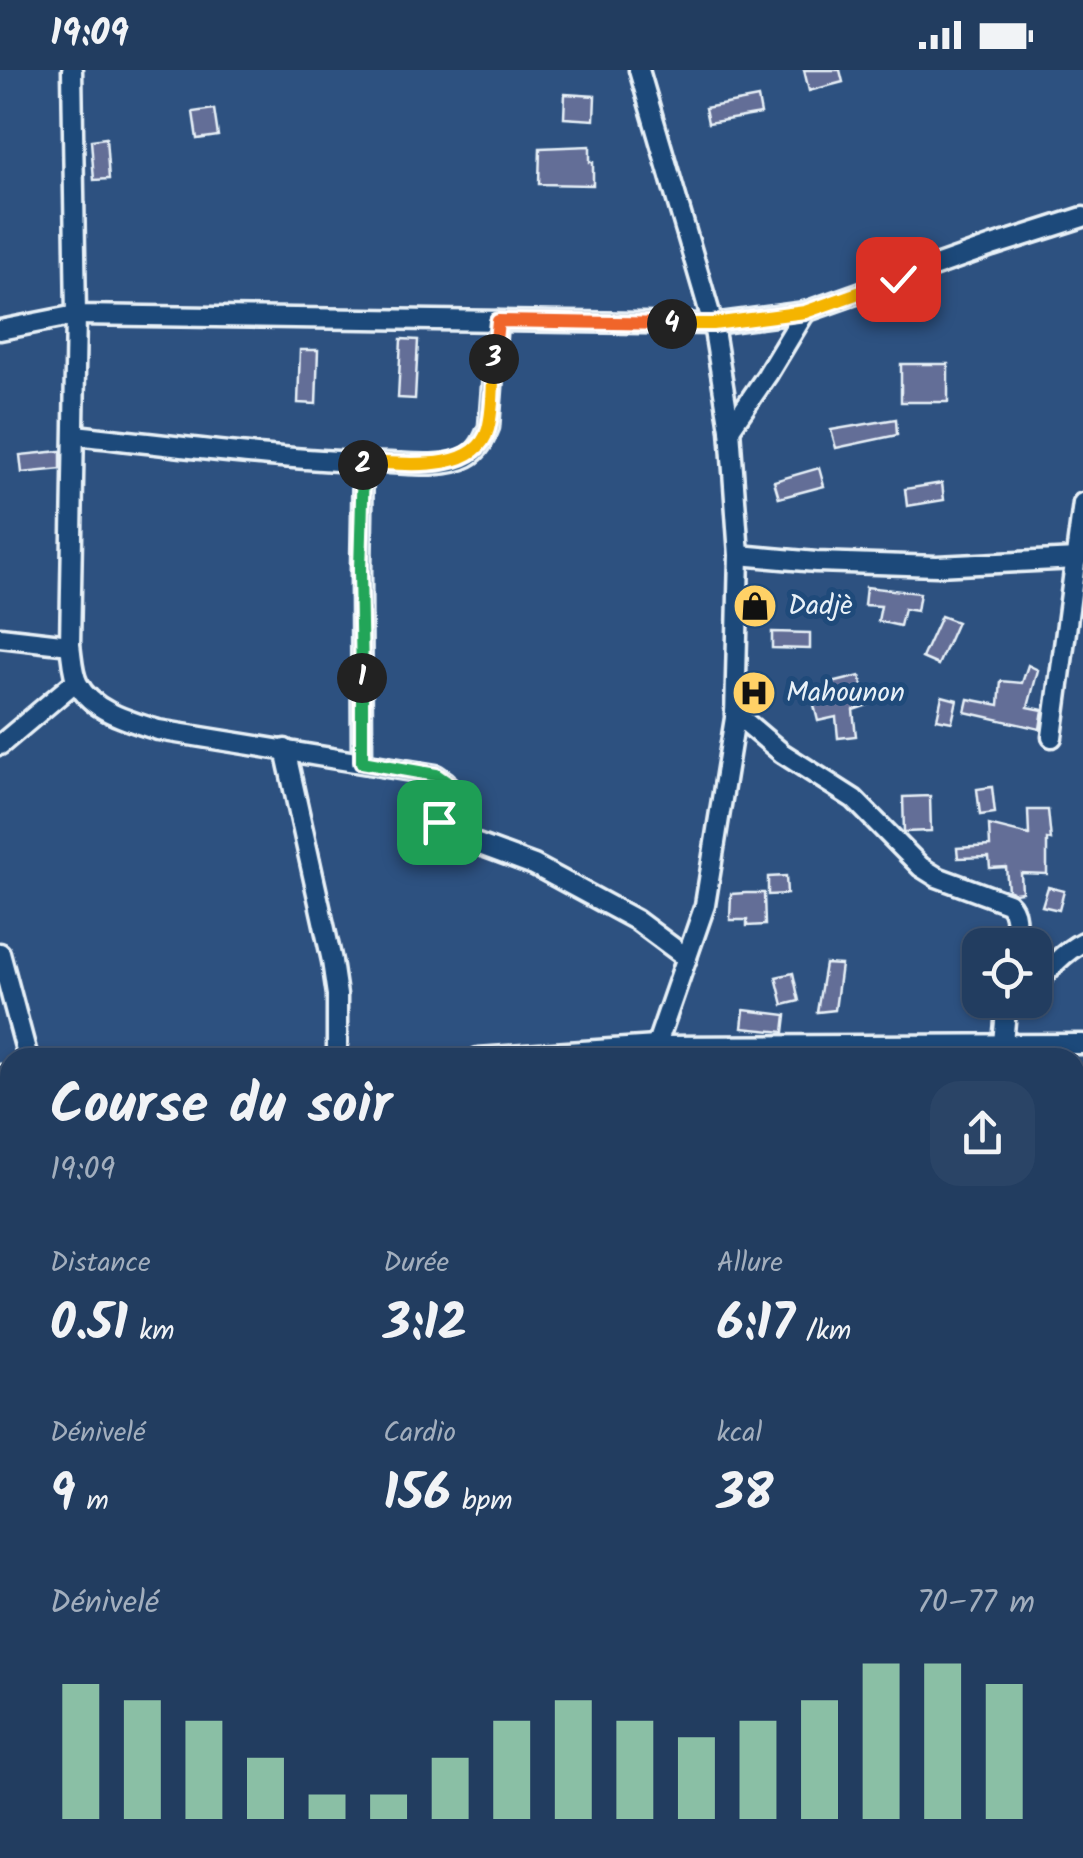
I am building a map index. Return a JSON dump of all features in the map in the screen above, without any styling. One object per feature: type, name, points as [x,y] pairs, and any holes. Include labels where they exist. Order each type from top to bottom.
[{"type":"street","points":[[72,70],[76,315],[70,645],[76,681],[102,708],[158,730],[436,775],[446,782],[436,814],[444,828],[534,864],[636,920],[687,958]]},
{"type":"street","points":[[639,70],[713,324],[730,429],[739,555],[735,713],[705,905],[655,1048]]},
{"type":"street","points":[[0,330],[76,315],[713,324],[805,312],[1083,217]]},
{"type":"street","points":[[730,429],[805,312]]},
{"type":"street","points":[[75,435],[242,455],[363,462],[444,462],[467,457],[484,442],[489,427],[498,321]]},
{"type":"street","points":[[362,762],[363,462]]},
{"type":"street","points":[[1052,737],[1083,503]]},
{"type":"street","points":[[739,555],[937,566],[1077,558]]},
{"type":"street","points":[[0,637],[70,645]]},
{"type":"street","points":[[0,745],[76,681]]},
{"type":"street","points":[[735,713],[782,753],[854,799],[921,867],[937,877],[1008,903],[1014,908],[1014,928]]},
{"type":"street","points":[[285,750],[332,961],[337,995],[337,1048]]},
{"type":"street","points":[[1052,967],[1083,942]]},
{"type":"street","points":[[0,953],[25,1048]]},
{"type":"street","points":[[1003,1043],[1005,1020]]},
{"type":"street","points":[[809,1048],[1083,1044]]},
{"type":"building","points":[[804,70],[840,70],[843,82],[809,91]]},
{"type":"building","points":[[565,94],[595,96],[594,120],[564,118]]},
{"type":"building","points":[[758,98],[761,114],[708,123],[705,108]]},
{"type":"building","points":[[214,109],[218,136],[197,139],[193,112]]},
{"type":"building","points":[[106,138],[109,179],[94,180],[91,140]]},
{"type":"building","points":[[590,146],[593,185],[539,184],[540,148]]},
{"type":"building","points":[[401,339],[418,340],[415,399],[398,398]]},
{"type":"building","points":[[300,350],[318,350],[316,404],[298,403]]},
{"type":"building","points":[[901,364],[948,364],[948,402],[901,402]]},
{"type":"building","points":[[896,419],[897,435],[836,448],[831,430]]},
{"type":"building","points":[[61,451],[61,469],[22,473],[20,455]]},
{"type":"building","points":[[819,468],[824,486],[779,498],[774,481]]},
{"type":"building","points":[[942,483],[944,500],[907,506],[905,489]]},
{"type":"building","points":[[866,587],[920,593],[917,611],[904,609],[900,626],[878,621],[881,606],[864,605]]},
{"type":"building","points":[[941,616],[957,622],[938,665],[922,658]]},
{"type":"building","points":[[772,632],[810,633],[810,649],[772,648]]},
{"type":"building","points":[[1028,665],[1038,670],[1028,707],[1043,710],[1040,729],[965,712],[968,699],[999,705],[1001,681],[1022,683]]},
{"type":"building","points":[[860,676],[868,705],[853,710],[856,736],[838,738],[836,717],[818,721],[814,705],[827,702],[824,685]]},
{"type":"building","points":[[942,696],[957,700],[952,722],[937,719]]},
{"type":"building","points":[[992,787],[995,813],[980,815],[977,789]]},
{"type":"building","points":[[930,796],[931,831],[904,832],[903,797]]},
{"type":"building","points":[[1028,810],[1048,810],[1051,840],[1047,839],[1047,874],[1021,873],[1022,892],[1008,890],[1006,867],[990,868],[989,857],[958,858],[957,848],[990,846],[989,825],[1029,835]]},
{"type":"building","points":[[786,876],[787,894],[768,895],[768,877]]},
{"type":"building","points":[[1048,887],[1064,891],[1059,910],[1042,906]]},
{"type":"building","points":[[764,893],[765,925],[747,926],[747,920],[730,920],[731,894]]},
{"type":"building","points":[[825,964],[841,965],[835,1010],[817,1012]]},
{"type":"building","points":[[793,973],[799,1001],[783,1005],[776,977]]},
{"type":"building","points":[[744,1010],[786,1015],[784,1032],[742,1028]]},
{"type":"place","name":"Dadjè","points":[[755,606]]},
{"type":"place","name":"Mahounon","points":[[754,693]]},
{"type":"route","points":[[439,822],[436,814],[444,779],[362,762],[363,462],[444,462],[467,457],[484,442],[489,427],[498,321],[713,324],[805,312],[898,279]]}]
